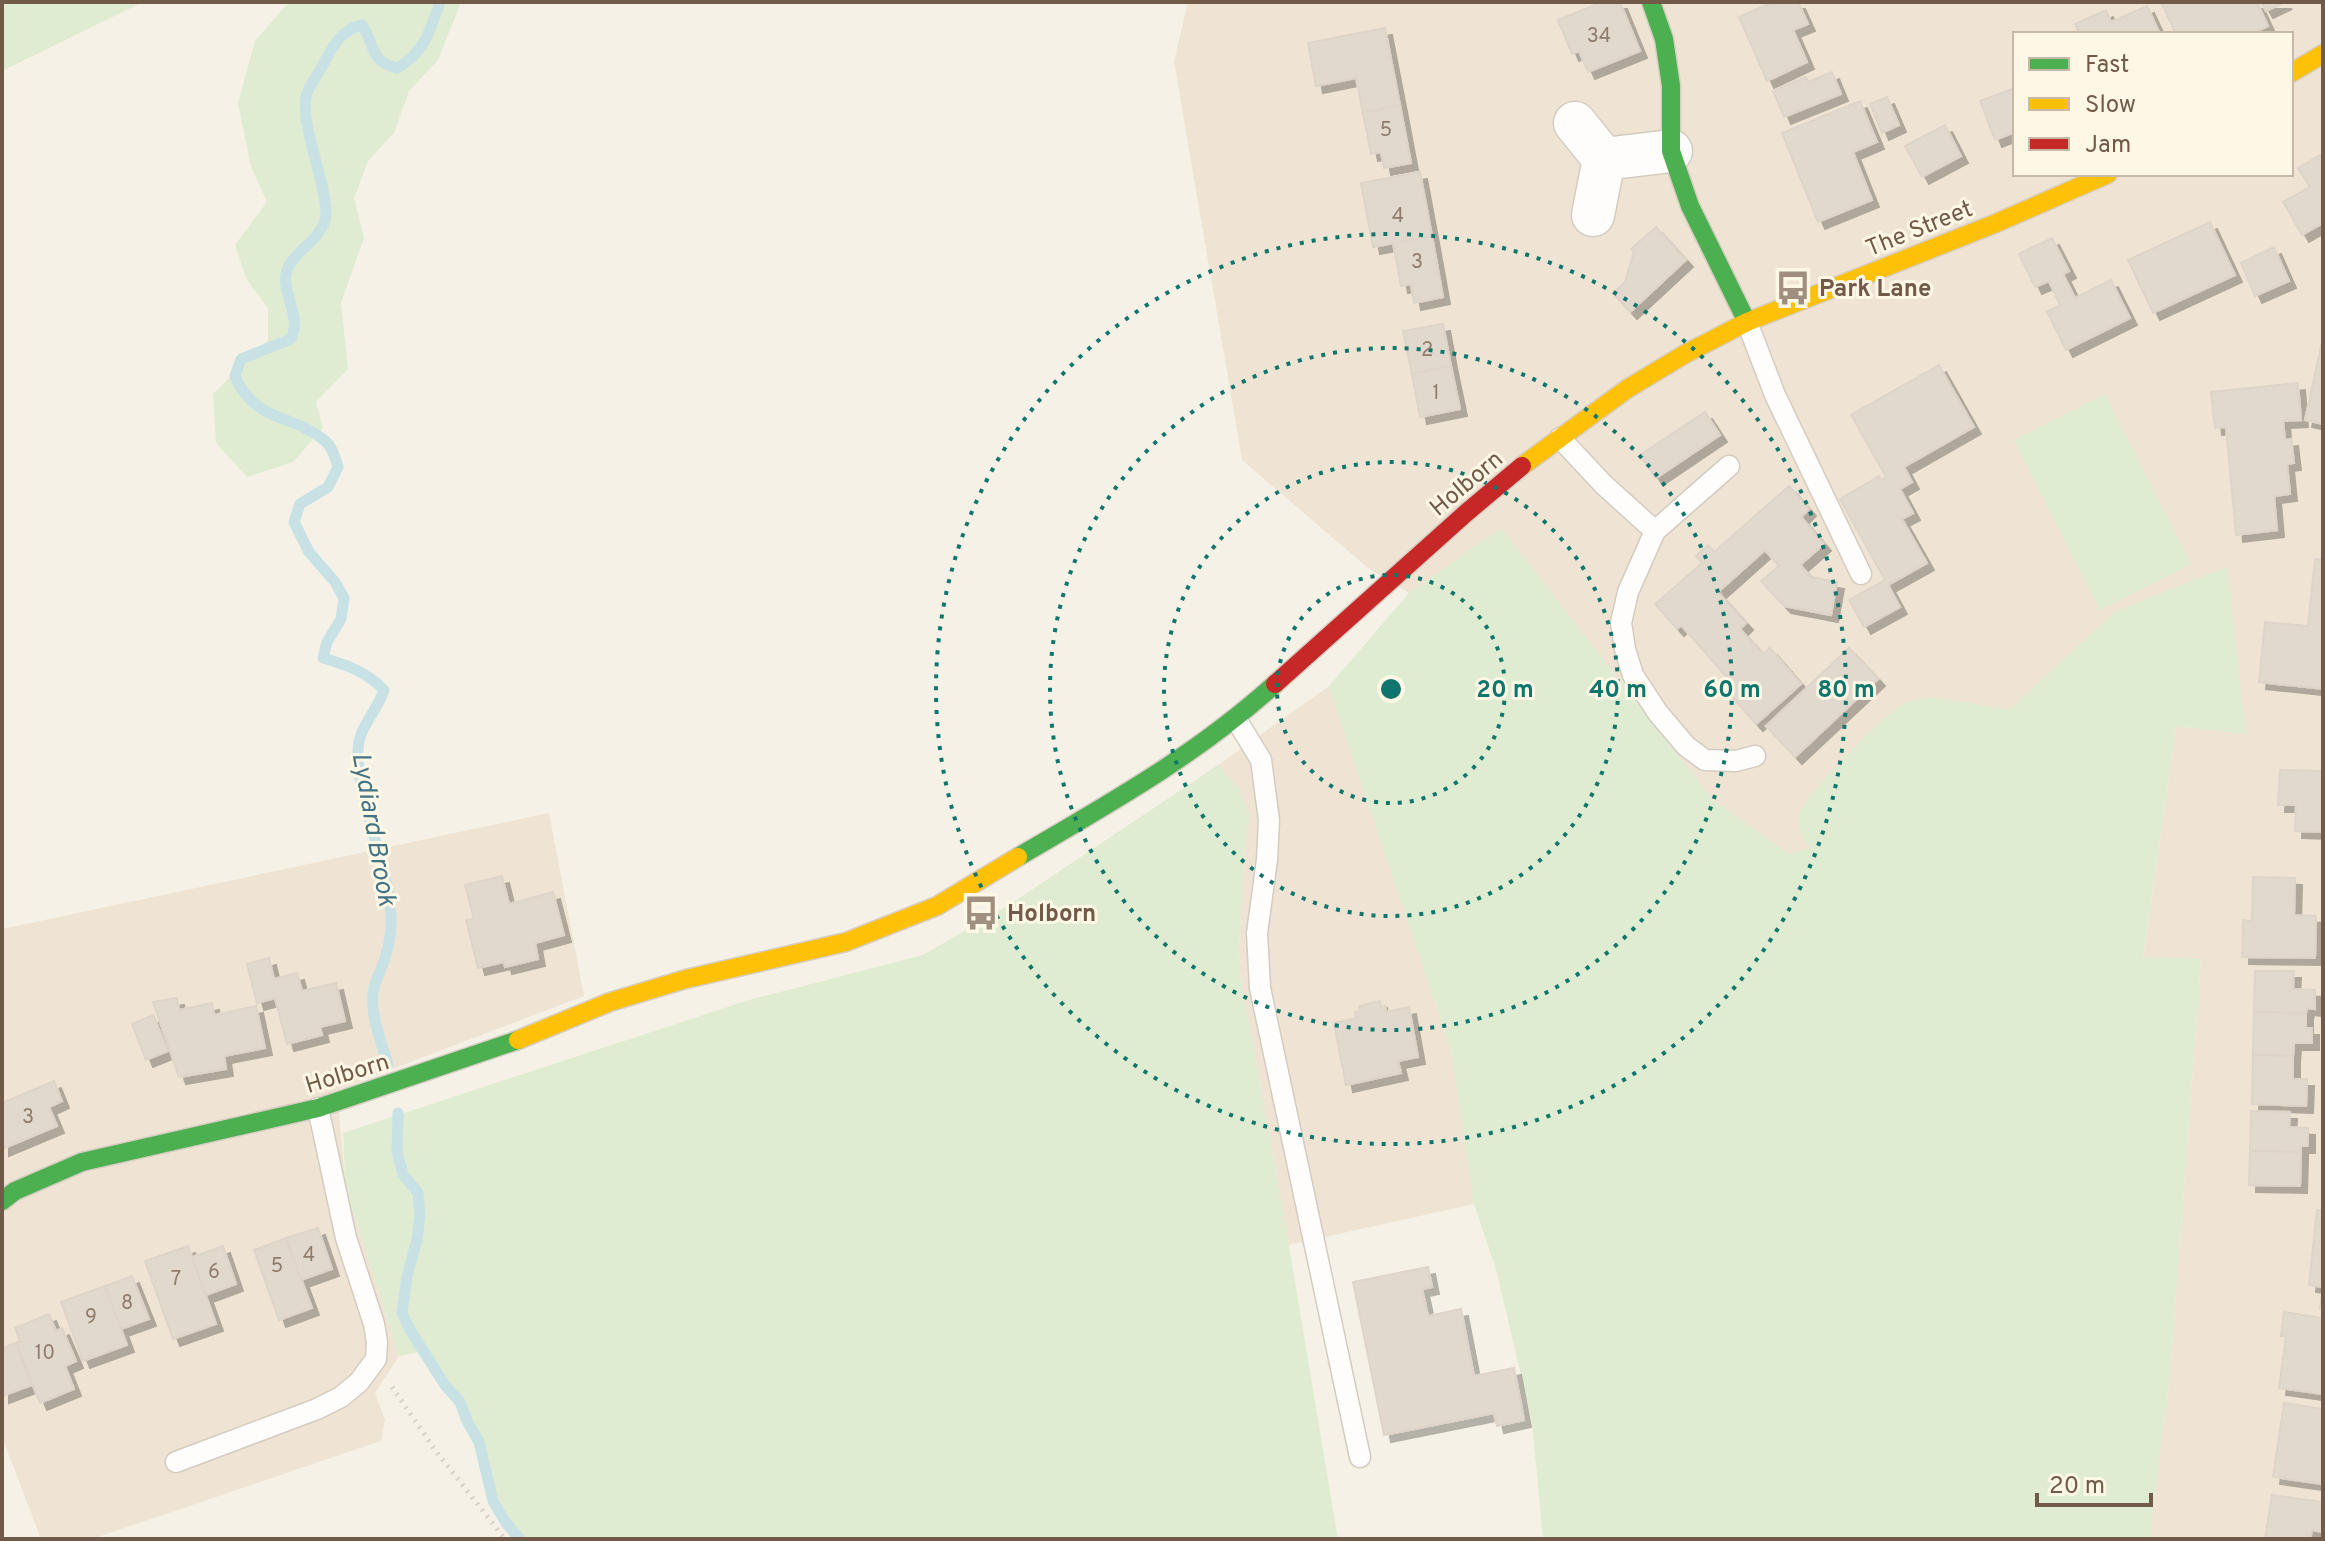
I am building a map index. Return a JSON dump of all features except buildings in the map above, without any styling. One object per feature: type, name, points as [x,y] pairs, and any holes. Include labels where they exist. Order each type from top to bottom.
[{"type":"street","points":[[1651,2],[1664,39],[1671,86],[1671,151],[1690,206],[1747,322]]},
{"type":"street","points":[[2293,72],[2323,54]]},
{"type":"street","points":[[1575,123],[1604,159],[1593,215]]},
{"type":"street","points":[[1604,159],[1671,151]]},
{"type":"street","name":"The Street","points":[[1747,322],[1994,224],[2103,176]]},
{"type":"street","name":"Holborn","points":[[2,1201],[15,1191],[82,1162],[318,1108],[465,1059],[610,1002],[686,979],[846,942],[937,906],[1176,763],[1236,719],[1466,513],[1560,438],[1627,389],[1747,322]]},
{"type":"lane","points":[[1747,322],[1775,395],[1861,574]]},
{"type":"lane","points":[[1560,438],[1604,485],[1655,531]]},
{"type":"lane","points":[[1729,466],[1655,531],[1628,592],[1621,623],[1633,675],[1658,713],[1686,746],[1705,760],[1736,761],[1755,756]]},
{"type":"lane","points":[[1236,719],[1261,760],[1269,820],[1257,933],[1260,988],[1360,1457]]},
{"type":"lane","points":[[176,1462],[341,1397],[359,1382],[376,1359],[374,1324],[346,1238],[318,1108]]},
{"type":"path","points":[[376,1359],[435,1450],[505,1539]]},
{"type":"shaded area","points":[[1188,2],[2323,2],[2323,1539],[2149,1539],[2170,1375],[2201,960],[2143,958],[2176,726],[2245,734],[2116,611],[1876,834],[1789,854],[1712,799],[1501,529],[1409,593],[1368,568],[1242,460],[1174,61]]},
{"type":"shaded area","points":[[1329,686],[1451,1050],[1474,1204],[1289,1245],[1238,963],[1245,845],[1250,816],[1239,789],[1218,765]]},
{"type":"shaded area","points":[[549,813],[584,996],[337,1090],[345,1178],[351,1204],[399,1356],[375,1393],[385,1420],[381,1441],[92,1539],[41,1539],[2,1437],[2,929]]},
{"type":"green space","points":[[2,2],[143,2],[2,71]]},
{"type":"green space","points":[[289,2],[461,2],[438,60],[409,91],[394,133],[368,161],[354,198],[364,238],[341,303],[348,369],[316,402],[323,428],[293,462],[247,477],[216,443],[213,394],[268,340],[268,308],[247,280],[235,245],[267,202],[251,167],[238,103],[255,41]]},
{"type":"green space","points":[[2105,394],[2191,564],[2100,610],[2014,440]]},
{"type":"green space","points":[[1501,528],[1712,799],[1789,854],[1810,848],[1799,824],[1805,804],[1848,754],[1896,709],[1906,703],[1931,698],[2010,709],[2116,611],[2227,567],[2246,734],[2176,726],[2143,957],[2201,959],[2170,1375],[2149,1539],[1543,1539],[1532,1422],[1496,1269],[1474,1204],[1451,1050],[1329,686],[1409,593]]},
{"type":"green space","points":[[1218,765],[1239,789],[1250,816],[1245,845],[1238,963],[1338,1539],[520,1539],[493,1501],[479,1442],[460,1402],[445,1385],[425,1351],[399,1356],[351,1204],[345,1178],[343,1133],[749,1000],[923,955],[1009,905]]},
{"type":"waterway","name":"Lydiard Brook","points":[[388,1065],[377,1029],[373,1001],[374,986],[389,943],[391,915],[389,895],[362,791],[358,751],[361,734],[384,690],[356,670],[323,658],[327,642],[341,619],[344,598],[335,582],[309,552],[294,522],[300,504],[328,487],[338,467],[324,440],[264,410],[243,391],[235,376],[241,359],[291,339],[294,322],[286,274],[294,258],[324,223],[325,201],[306,119],[305,105],[311,85],[340,38],[362,25],[377,57],[397,68],[406,63],[420,49],[440,2]]},
{"type":"waterway","name":"Lydiard Brook","points":[[398,1113],[397,1152],[403,1174],[418,1193],[420,1215],[402,1313],[445,1385],[460,1402],[479,1442],[493,1501],[520,1539]]},
{"type":"traffic: fast","points":[[1651,2],[1664,39],[1671,86],[1671,151],[1690,206],[1747,322]]},
{"type":"traffic: fast","points":[[1018,857],[1119,798],[1183,756],[1275,684]]},
{"type":"traffic: fast","points":[[2,1201],[15,1191],[82,1162],[318,1108],[518,1040]]},
{"type":"traffic: slow","points":[[2293,72],[2323,54]]},
{"type":"traffic: slow","points":[[1522,466],[1627,389],[1747,322],[1994,224],[2103,176]]},
{"type":"traffic: slow","points":[[518,1040],[610,1002],[686,979],[846,942],[937,906],[1018,857]]},
{"type":"traffic: jam","points":[[1275,684],[1522,466]]},
{"type":"place","name":"Park Lane","points":[[1793,288]]},
{"type":"place","name":"Holborn","points":[[981,913]]}]
